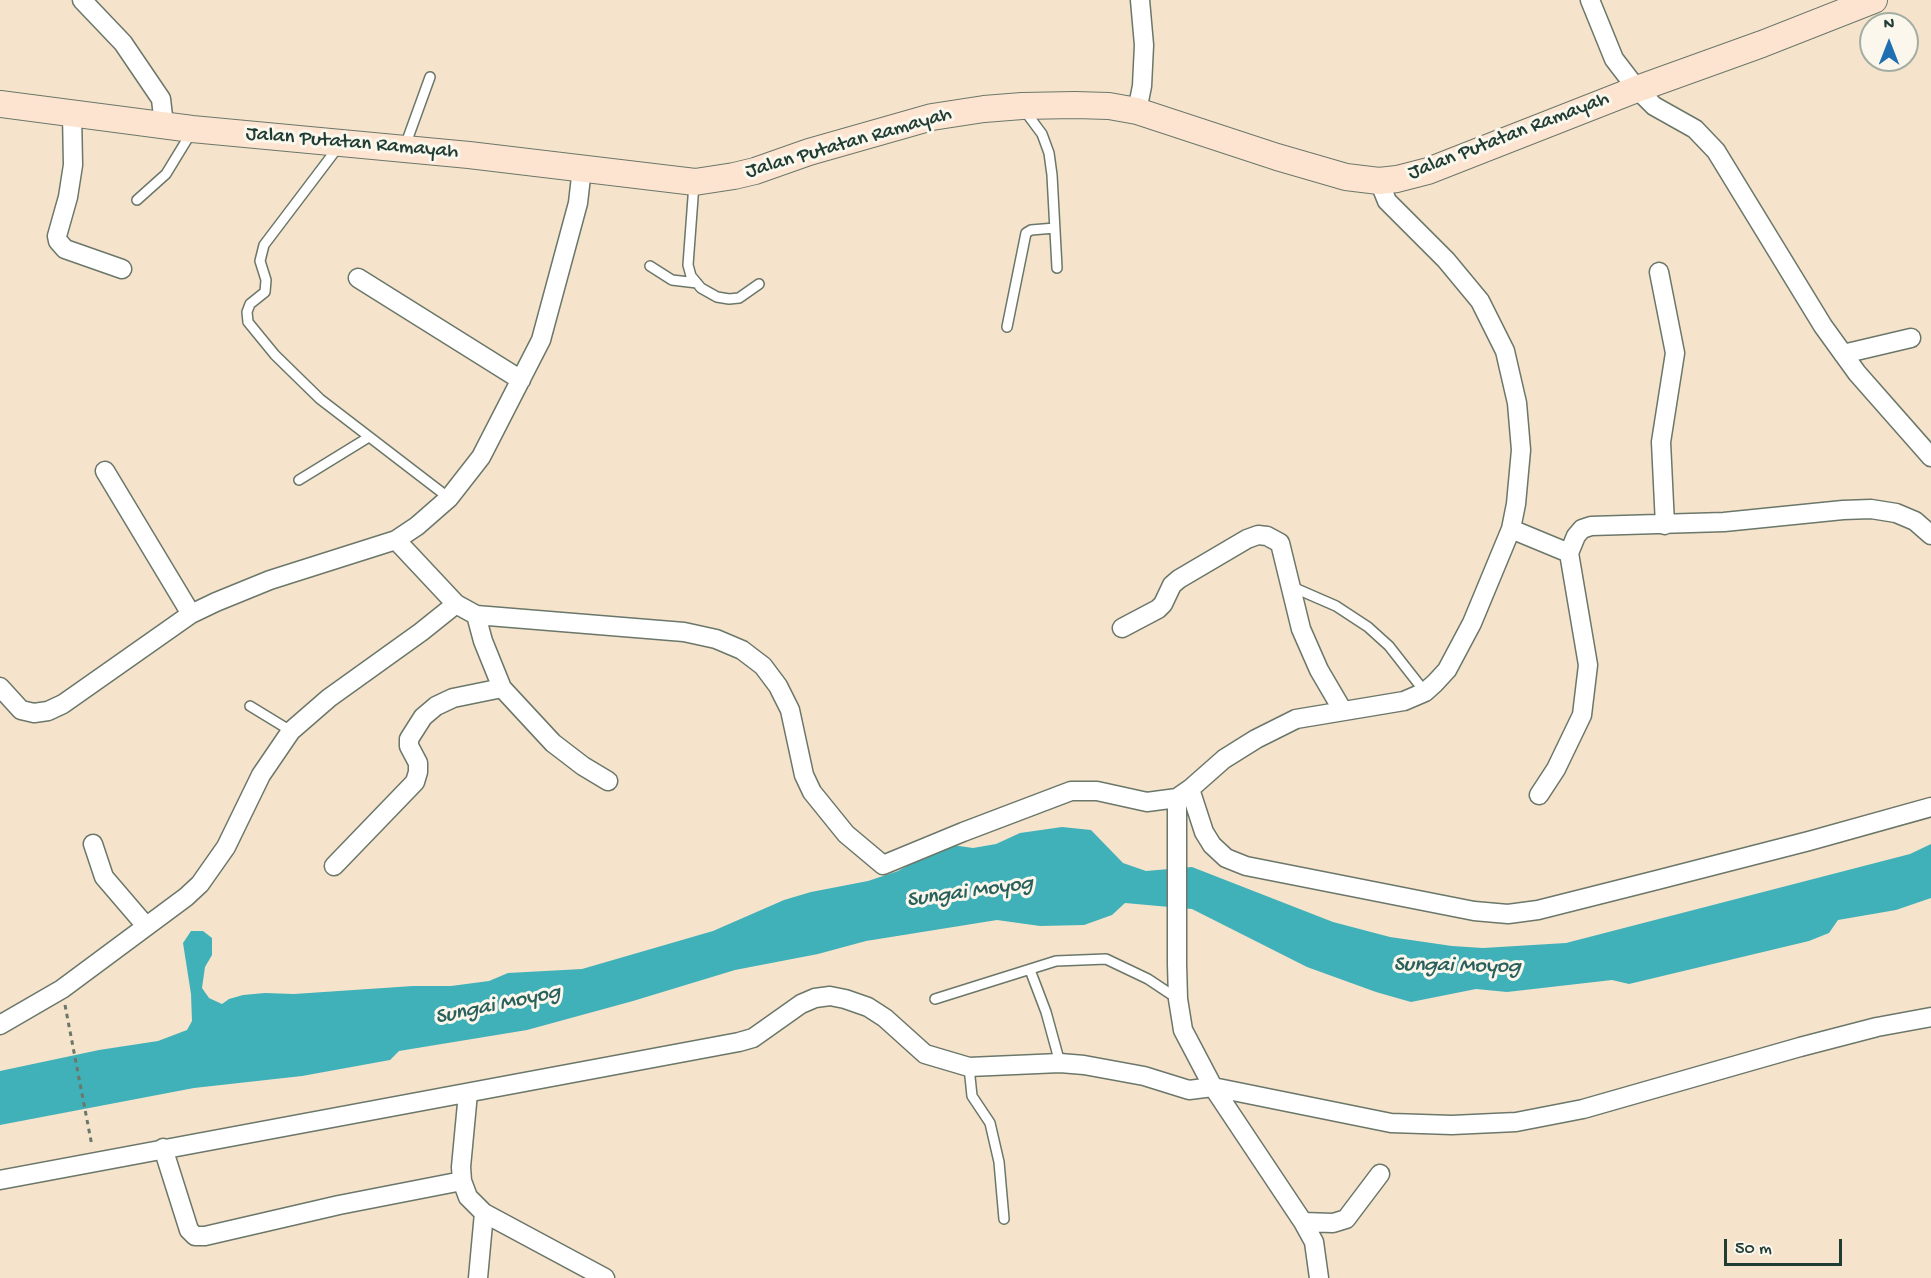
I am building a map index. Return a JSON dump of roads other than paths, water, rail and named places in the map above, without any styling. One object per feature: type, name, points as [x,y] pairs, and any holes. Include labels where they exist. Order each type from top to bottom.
[{"type":"main road","name":"Jalan Putatan Ramayah","points":[[0,104],[192,129],[405,148],[695,182],[755,171],[809,152],[932,117],[1022,106],[1109,106],[1137,111],[1346,177],[1379,181],[1428,171],[1874,0]]},
{"type":"street","points":[[82,0],[123,43],[160,99],[164,125]]},
{"type":"street","points":[[1137,111],[1142,86],[1144,45],[1140,0]]},
{"type":"street","points":[[1590,0],[1614,59],[1637,89],[1654,106],[1695,129],[1716,151],[1822,326],[1887,409],[1931,457]]},
{"type":"street","points":[[72,113],[74,165],[57,236],[58,241],[65,249],[122,269]]},
{"type":"street","points":[[0,687],[21,710],[34,713],[48,711],[63,704],[191,614],[270,580],[396,540],[417,526],[449,498],[481,457],[541,340],[578,203],[582,168]]},
{"type":"street","points":[[396,540],[456,604],[476,615],[684,632],[716,639],[742,650],[763,666],[778,686],[790,710],[804,775],[812,792],[846,834],[883,865],[1071,791],[1097,791],[1147,802],[1183,793],[1224,759],[1256,738],[1296,719],[1404,701],[1425,692],[1447,670],[1472,623],[1511,530],[1521,450],[1517,403],[1505,351],[1480,301],[1446,260],[1387,201],[1379,181]]},
{"type":"street","points":[[1659,272],[1675,353],[1661,442],[1665,525]]},
{"type":"street","points":[[358,278],[521,380]]},
{"type":"street","points":[[1843,354],[1911,338]]},
{"type":"street","points":[[105,471],[191,614]]},
{"type":"street","points":[[1539,795],[1556,769],[1582,715],[1588,665],[1569,553],[1576,536],[1582,529],[1591,526],[1665,525],[1871,509],[1896,513],[1915,521],[1931,535]]},
{"type":"street","points":[[1511,530],[1569,553]]},
{"type":"street","points":[[1122,628],[1158,609],[1172,585],[1179,579],[1247,539],[1258,535],[1267,536],[1280,543],[1301,629],[1319,670],[1343,711]]},
{"type":"street","points":[[0,1025],[62,989],[186,897],[214,866],[226,847],[261,775],[291,731],[329,698],[422,632],[456,604]]},
{"type":"street","points":[[476,615],[502,688],[553,743],[583,766],[608,781]]},
{"type":"street","points":[[334,866],[415,782],[418,772],[417,763],[409,746],[409,738],[423,717],[436,706],[453,698],[502,688]]},
{"type":"street","points":[[1183,793],[1212,845],[1226,858],[1246,866],[1474,911],[1508,914],[1538,910],[1657,880],[1931,807]]},
{"type":"street","points":[[1183,793],[1177,827],[1178,999],[1183,1030],[1213,1087],[1314,1242],[1319,1278]]},
{"type":"street","points":[[93,844],[104,877],[146,926]]},
{"type":"street","points":[[0,1180],[739,1042],[753,1038],[801,1004],[830,996],[868,1007],[885,1018],[925,1054],[969,1067],[1060,1063],[1114,1069],[1189,1090],[1213,1087],[1391,1123],[1468,1125],[1516,1122],[1583,1109],[1800,1047],[1877,1027],[1931,1017]]},
{"type":"street","points":[[468,1093],[461,1167],[462,1181],[468,1197],[484,1212],[605,1278]]},
{"type":"street","points":[[164,1149],[189,1230],[195,1236],[205,1236],[339,1205],[462,1181]]},
{"type":"street","points":[[1303,1222],[1333,1224],[1346,1219],[1380,1174]]},
{"type":"street","points":[[478,1278],[484,1212]]},
{"type":"lane","points":[[405,148],[430,77]]},
{"type":"lane","points":[[1022,106],[1042,134],[1049,153],[1057,268]]},
{"type":"lane","points":[[137,200],[166,174],[192,129]]},
{"type":"lane","points":[[342,142],[264,245],[260,261],[266,280],[265,292],[250,304],[247,312],[248,322],[275,356],[320,399],[449,498]]},
{"type":"lane","points":[[695,182],[688,265],[691,276],[701,288],[717,297],[729,299],[739,298],[759,284]]},
{"type":"lane","points":[[1007,327],[1026,233],[1031,230],[1055,228]]},
{"type":"lane","points":[[650,266],[672,280],[697,283]]},
{"type":"lane","points":[[299,480],[369,437]]},
{"type":"lane","points":[[1290,586],[1336,606],[1368,627],[1389,646],[1425,692]]},
{"type":"lane","points":[[250,706],[291,731]]},
{"type":"lane","points":[[935,999],[1056,961],[1106,959],[1148,979],[1178,999]]},
{"type":"lane","points":[[1029,970],[1046,1012],[1060,1063]]},
{"type":"lane","points":[[969,1067],[972,1096],[990,1123],[993,1132],[999,1162],[1004,1219]]},
{"type":"water","name":"Sungai Moyog","points":[[1062,827],[1091,830],[1123,863],[1146,871],[1192,867],[1333,922],[1390,937],[1452,946],[1483,948],[1566,943],[1910,854],[1931,844],[1931,898],[1896,910],[1838,920],[1829,933],[1809,941],[1629,984],[1612,980],[1507,992],[1476,989],[1411,1002],[1307,967],[1192,909],[1125,903],[1112,915],[1084,925],[1040,926],[997,920],[866,941],[818,954],[735,970],[527,1030],[399,1051],[390,1060],[302,1076],[194,1088],[0,1125],[0,1071],[99,1050],[158,1041],[187,1030],[192,1021],[191,994],[183,943],[191,931],[203,931],[212,938],[212,955],[205,967],[202,988],[209,998],[222,1004],[229,999],[243,995],[265,993],[294,994],[413,986],[451,986],[489,981],[508,973],[582,969],[713,931],[784,900],[811,892],[868,881],[898,871],[952,845],[973,848],[996,844],[1020,833]]}]
